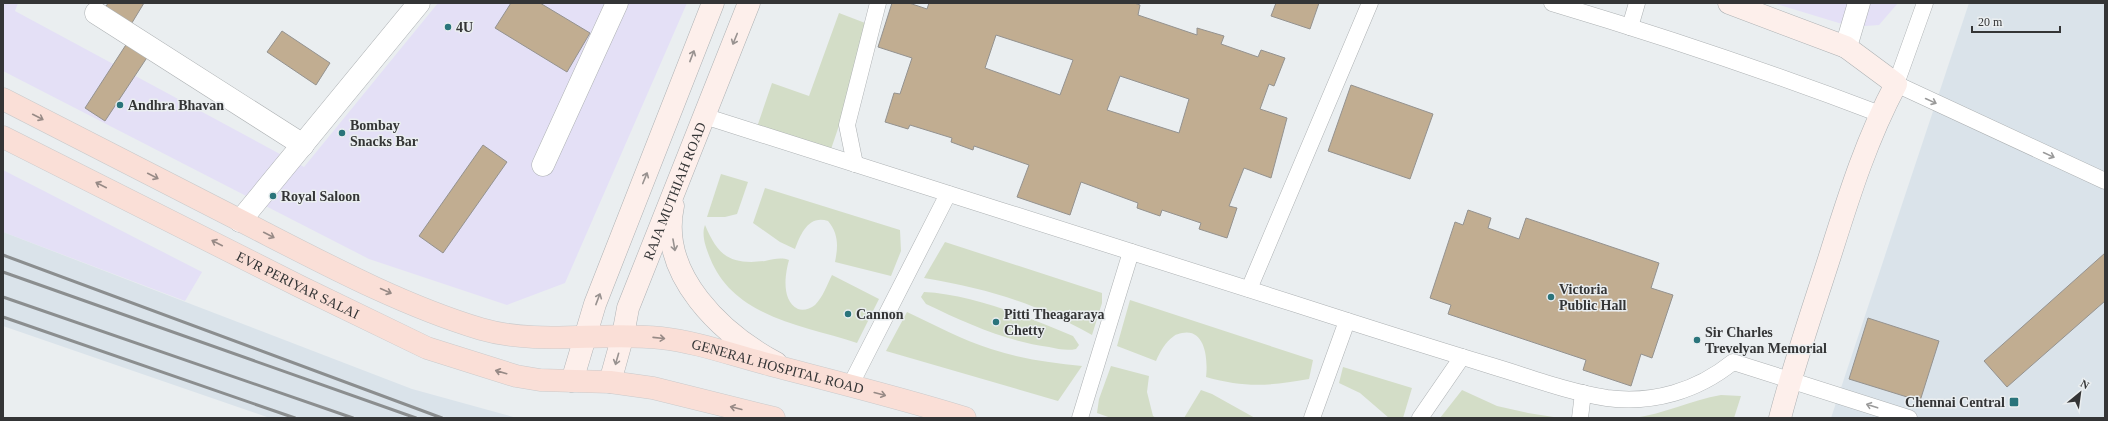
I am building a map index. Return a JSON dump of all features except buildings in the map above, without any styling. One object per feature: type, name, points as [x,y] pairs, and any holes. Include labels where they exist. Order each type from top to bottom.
[{"type":"main road","points":[[572,381],[598,299],[713,3]]},
{"type":"main road","name":"RAJA MUTHIAH ROAD","points":[[610,382],[623,335],[628,308],[749,3]]},
{"type":"main road","points":[[1729,3],[1846,47],[1896,84],[1880,114],[1853,183],[1790,379],[1780,418]]},
{"type":"main road","points":[[3,99],[240,221],[372,285],[459,322],[485,330],[516,336],[587,336]]},
{"type":"main road","name":"EVR PERIYAR SALAI","points":[[3,136],[308,291],[427,348],[516,376],[540,380],[610,382]]},
{"type":"main road","points":[[679,179],[672,211],[674,247],[684,276],[694,294],[709,314],[730,334],[766,358],[789,370]]},
{"type":"main road","name":"GENERAL HOSPITAL ROAD","points":[[587,336],[623,335],[664,338],[850,386],[965,418]]},
{"type":"main road","points":[[610,382],[653,388],[774,418]]},
{"type":"street","points":[[543,165],[617,3]]},
{"type":"street","points":[[1846,47],[1859,3]]},
{"type":"street","points":[[240,221],[303,145],[413,5]]},
{"type":"street","points":[[96,13],[303,145]]},
{"type":"lane","points":[[855,164],[847,125],[878,3]]},
{"type":"lane","points":[[1249,289],[1370,3]]},
{"type":"lane","points":[[1552,3],[1630,27],[1801,84],[1880,114]]},
{"type":"lane","points":[[1630,27],[1637,3]]},
{"type":"lane","points":[[1925,3],[1896,84],[2105,181]]},
{"type":"lane","points":[[704,116],[1347,321],[1583,393],[1607,398],[1640,400],[1669,396],[1698,385],[1721,372],[1733,362],[1909,418]]},
{"type":"lane","points":[[850,386],[948,194]]},
{"type":"lane","points":[[1080,418],[1131,252]]},
{"type":"lane","points":[[1312,418],[1347,321]]},
{"type":"lane","points":[[1420,418],[1462,357]]},
{"type":"lane","points":[[1580,418],[1583,393]]},
{"type":"shaded area","points":[[3,3],[18,3],[15,11],[304,167],[438,3],[687,3],[565,283],[507,305],[369,259],[3,71]]},
{"type":"shaded area","points":[[1773,3],[1898,3],[1879,25],[1852,27]]},
{"type":"shaded area","points":[[1969,3],[2105,3],[2105,418],[1831,418]]},
{"type":"shaded area","points":[[3,170],[202,272],[185,301],[3,232]]},
{"type":"shaded area","points":[[3,232],[412,389],[517,418],[270,418],[3,326]]},
{"type":"green space","points":[[839,13],[873,26],[830,152],[757,127],[772,83],[809,96]]},
{"type":"green space","points":[[721,174],[748,182],[737,214],[725,217],[707,217]]},
{"type":"green space","points":[[765,188],[900,230],[901,251],[891,276],[835,262],[837,241],[832,226],[828,221],[821,220],[810,223],[800,237],[795,249],[780,242],[753,223]]},
{"type":"green space","points":[[705,225],[720,251],[734,260],[753,262],[780,258],[789,260],[786,272],[787,294],[789,300],[798,309],[802,310],[811,308],[818,302],[823,295],[832,275],[879,299],[857,343],[793,324],[772,316],[753,307],[736,294],[721,278],[710,258],[704,237]]},
{"type":"green space","points":[[945,242],[1102,293],[1102,303],[1092,335],[1051,314],[991,292],[924,278]]},
{"type":"green space","points":[[924,292],[961,297],[1000,308],[1073,336],[1079,345],[1076,349],[1062,350],[1001,336],[926,304],[921,297]]},
{"type":"green space","points":[[1130,300],[1313,360],[1309,379],[1257,385],[1220,381],[1206,377],[1206,355],[1204,347],[1196,336],[1190,333],[1178,334],[1171,338],[1163,347],[1156,361],[1117,346]]},
{"type":"green space","points":[[907,312],[970,341],[1002,352],[1036,360],[1082,366],[1058,401],[886,351]]},
{"type":"green space","points":[[1111,366],[1149,376],[1147,392],[1153,416],[1156,418],[1111,418],[1097,413],[1099,399]]},
{"type":"green space","points":[[1343,367],[1412,388],[1403,418],[1389,418],[1360,393],[1339,383]]},
{"type":"green space","points":[[1201,390],[1212,394],[1255,418],[1184,418]]},
{"type":"green space","points":[[1462,390],[1497,406],[1560,418],[1440,418]]},
{"type":"green space","points":[[1721,395],[1741,396],[1734,418],[1634,418],[1710,397]]},
{"type":"railway","points":[[3,255],[442,418]]},
{"type":"railway","points":[[3,272],[416,418]]},
{"type":"railway","points":[[3,297],[353,418]]},
{"type":"railway","points":[[3,317],[295,418]]},
{"type":"place","name":"4U","points":[[448,27]]},
{"type":"place","name":"Andhra Bhavan","points":[[120,105]]},
{"type":"place","name":"Bombay Snacks Bar","points":[[342,133]]},
{"type":"place","name":"Royal Saloon","points":[[273,196]]},
{"type":"place","name":"Victoria Public Hall","points":[[1551,297]]},
{"type":"place","name":"Cannon","points":[[848,314]]},
{"type":"place","name":"Pitti Theagaraya Chetty","points":[[996,322]]},
{"type":"place","name":"Sir Charles Trevelyan Memorial","points":[[1697,340]]},
{"type":"place","name":"Chennai Central","points":[[2014,402]]}]
